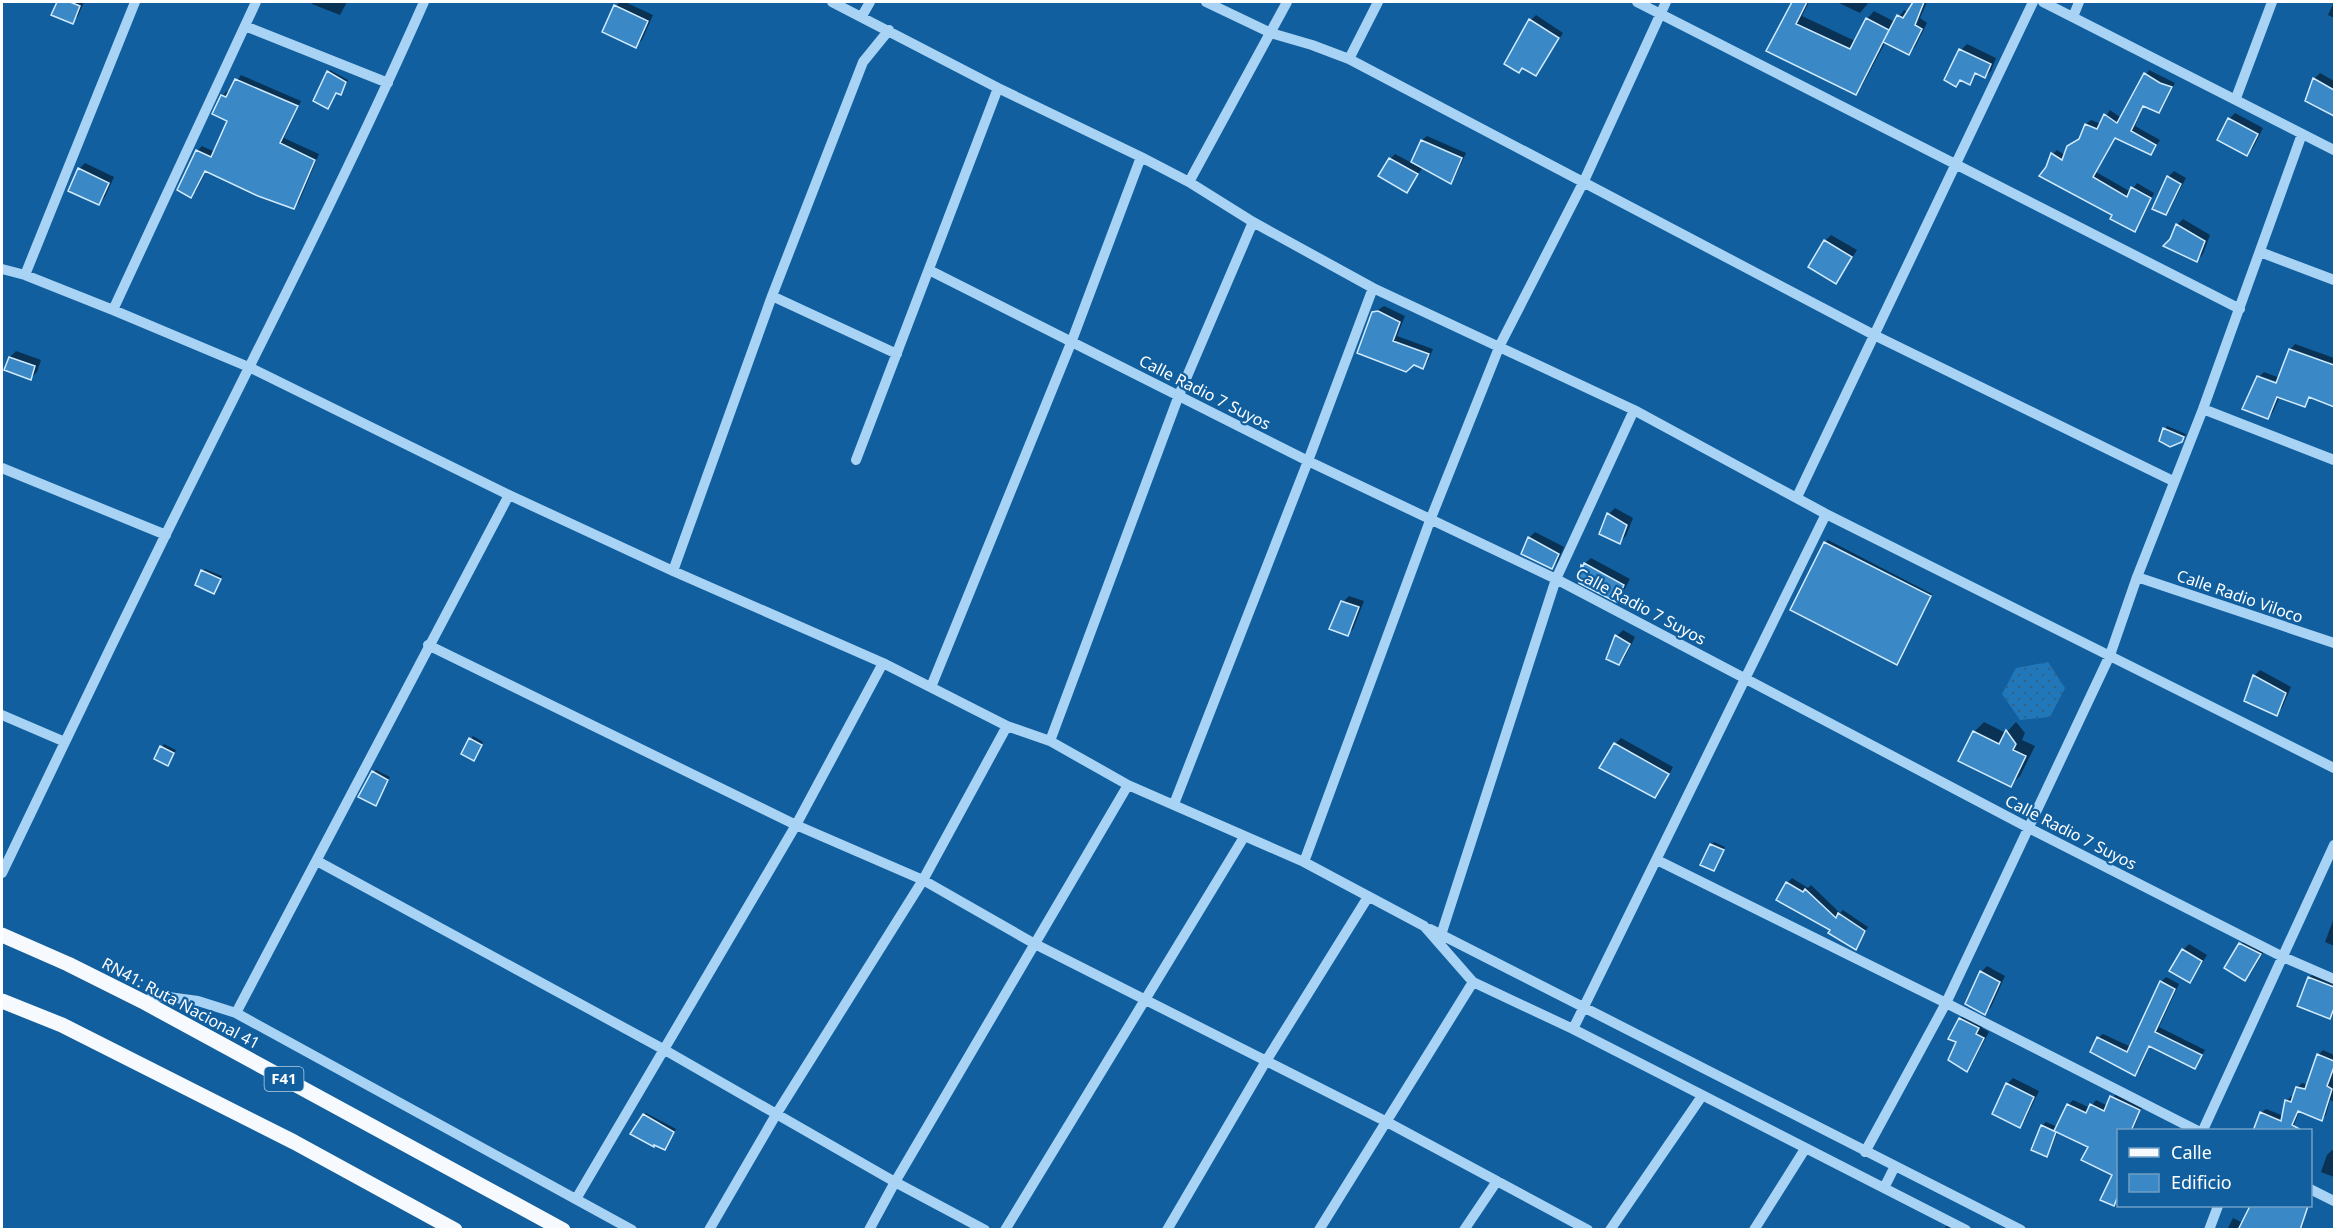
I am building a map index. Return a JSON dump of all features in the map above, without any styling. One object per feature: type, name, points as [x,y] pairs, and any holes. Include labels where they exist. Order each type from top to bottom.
[{"type":"main road","name":"RN41: Ruta Nacional 41","points":[[2,935],[68,964],[142,1001],[563,1230]]},
{"type":"main road","points":[[2,1001],[72,1030],[294,1142],[455,1230]]},
{"type":"street","points":[[25,275],[135,2]]},
{"type":"street","points":[[113,310],[256,2]]},
{"type":"street","points":[[2,873],[166,535],[251,368],[388,83],[424,2]]},
{"type":"street","points":[[832,2],[998,88],[1189,182],[1253,222],[1373,288],[1500,345],[1634,410],[1826,513],[2334,768]]},
{"type":"street","points":[[862,16],[870,2]]},
{"type":"street","points":[[1206,2],[1271,33],[1349,59],[1874,335],[2173,482]]},
{"type":"street","points":[[1189,182],[1287,2]]},
{"type":"street","points":[[1349,59],[1378,2]]},
{"type":"street","points":[[1637,2],[2240,309]]},
{"type":"street","points":[[1304,862],[1431,518],[1500,345],[1584,181],[1666,2]]},
{"type":"street","points":[[1797,497],[2033,2]]},
{"type":"street","points":[[2043,2],[2236,98],[2334,150]]},
{"type":"street","points":[[2073,16],[2079,2]]},
{"type":"street","points":[[2236,98],[2272,2]]},
{"type":"street","points":[[245,26],[388,83]]},
{"type":"street","points":[[673,571],[772,296],[863,62],[889,30]]},
{"type":"street","points":[[856,460],[998,88]]},
{"type":"street","points":[[1865,1152],[1946,1003],[2110,656],[2137,577],[2240,309],[2302,134]]},
{"type":"street","points":[[931,687],[1071,343],[1141,157]]},
{"type":"street","points":[[1050,741],[1179,395],[1253,222]]},
{"type":"street","points":[[2260,252],[2334,280]]},
{"type":"street","points":[[2,268],[113,310],[251,368],[509,495],[673,571],[883,663],[1007,726],[1050,741],[1128,786],[1304,862],[1441,935],[2020,1230]]},
{"type":"street","name":"Calle Radio 7 Suyos","points":[[929,270],[1308,461],[1556,579],[2029,828],[2283,957],[2334,979]]},
{"type":"street","points":[[1173,804],[1308,461],[1373,288]]},
{"type":"street","points":[[772,296],[897,354]]},
{"type":"street","points":[[2203,409],[2334,460]]},
{"type":"street","points":[[1441,935],[1556,579],[1634,410]]},
{"type":"street","points":[[2,468],[166,535]]},
{"type":"street","points":[[236,1013],[509,495]]},
{"type":"street","points":[[1573,1029],[1826,513]]},
{"type":"street","name":"Calle Radio Viloco","points":[[2137,577],[2334,643]]},
{"type":"street","points":[[428,645],[796,825],[923,880],[1035,944],[1387,1122],[1588,1230]]},
{"type":"street","points":[[576,1199],[796,825],[883,663]]},
{"type":"street","points":[[2,715],[65,742]]},
{"type":"street","points":[[709,1230],[777,1113],[923,880],[1007,726]]},
{"type":"street","points":[[869,1230],[1128,786]]},
{"type":"street","points":[[1005,1230],[1244,837]]},
{"type":"street","points":[[2204,1129],[2334,845]]},
{"type":"street","points":[[1657,860],[1946,1003],[2192,1129]]},
{"type":"street","points":[[317,861],[663,1049],[895,1182],[985,1230]]},
{"type":"street","points":[[1167,1230],[1266,1061],[1368,897]]},
{"type":"street","points":[[1424,926],[1473,982],[1573,1029],[1966,1230]]},
{"type":"street","points":[[1319,1230],[1473,982]]},
{"type":"street","points":[[142,1001],[161,996],[198,1001],[236,1013],[632,1230]]},
{"type":"street","points":[[1610,1230],[1702,1096]]},
{"type":"street","points":[[1754,1230],[1805,1149]]},
{"type":"street","points":[[1884,1188],[1895,1167]]},
{"type":"street","points":[[1464,1230],[1497,1181]]},
{"type":"street","points":[[2312,1190],[2334,1201]]},
{"type":"street","points":[[2209,1230],[2218,1207]]},
{"type":"shaded area","points":[[2048,662],[2065,688],[2050,717],[2020,720],[2002,694],[2016,668]]},
{"type":"building","points":[[57,2],[70,2],[80,6],[73,24],[51,15]]},
{"type":"building","points":[[1792,2],[1807,2],[1796,24],[1850,49],[1866,18],[1889,30],[1856,95],[1766,51]]},
{"type":"building","points":[[1913,2],[1924,2],[1915,25],[1922,29],[1909,55],[1883,42],[1897,15],[1903,18]]},
{"type":"building","points":[[614,5],[648,21],[636,48],[602,32]]},
{"type":"building","points":[[1529,19],[1559,38],[1536,76],[1522,68],[1519,73],[1504,64]]},
{"type":"building","points":[[1959,49],[1991,64],[1985,78],[1975,73],[1970,85],[1960,80],[1956,87],[1944,80]]},
{"type":"building","points":[[327,71],[346,82],[341,95],[336,93],[328,109],[313,101]]},
{"type":"building","points":[[2144,73],[2172,87],[2159,113],[2143,106],[2131,131],[2156,145],[2151,155],[2115,138],[2093,177],[2127,197],[2131,187],[2151,198],[2135,232],[2110,219],[2112,215],[2039,176],[2046,167],[2051,153],[2062,160],[2067,146],[2079,139],[2085,124],[2097,129],[2104,114],[2117,123]]},
{"type":"building","points":[[2313,78],[2334,90],[2334,116],[2305,101]]},
{"type":"building","points":[[235,79],[298,106],[280,143],[315,160],[294,209],[258,196],[205,171],[191,198],[177,190],[196,150],[211,157],[227,121],[212,114],[221,95],[226,97]]},
{"type":"building","points":[[2228,118],[2258,134],[2247,156],[2217,140]]},
{"type":"building","points":[[1421,140],[1462,158],[1451,184],[1411,162]]},
{"type":"building","points":[[1389,158],[1418,174],[1407,193],[1378,176]]},
{"type":"building","points":[[78,168],[109,183],[99,205],[68,191]]},
{"type":"building","points":[[2167,176],[2181,184],[2166,215],[2152,209]]},
{"type":"building","points":[[2176,224],[2205,241],[2197,262],[2163,246],[2170,239]]},
{"type":"building","points":[[1824,240],[1852,257],[1836,284],[1808,267]]},
{"type":"building","points":[[1378,311],[1400,322],[1393,341],[1429,354],[1423,369],[1414,365],[1406,372],[1357,353],[1372,312]]},
{"type":"building","points":[[2289,349],[2334,365],[2334,407],[2309,397],[2305,407],[2277,397],[2268,419],[2242,409],[2257,376],[2276,383]]},
{"type":"building","points":[[9,357],[35,366],[31,380],[4,370]]},
{"type":"building","points":[[2163,428],[2184,437],[2182,442],[2170,447],[2159,441]]},
{"type":"building","points":[[1607,513],[1627,525],[1620,544],[1599,534]]},
{"type":"building","points":[[1528,537],[1559,554],[1552,569],[1521,554]]},
{"type":"building","points":[[1824,542],[1931,596],[1897,665],[1790,610]]},
{"type":"building","points":[[1584,563],[1624,585],[1616,602],[1579,583],[1581,565],[1583,566]]},
{"type":"building","points":[[201,570],[221,579],[214,594],[195,585]]},
{"type":"building","points":[[1341,601],[1359,607],[1348,636],[1329,629]]},
{"type":"building","points":[[1615,635],[1630,644],[1619,665],[1606,659]]},
{"type":"building","points":[[2253,675],[2286,693],[2277,716],[2244,701]]},
{"type":"building","points":[[2006,730],[2016,744],[2013,750],[2026,756],[2011,787],[1958,761],[1973,731],[1999,744]]},
{"type":"building","points":[[469,738],[482,745],[474,761],[461,754]]},
{"type":"building","points":[[1614,743],[1669,774],[1655,798],[1599,768]]},
{"type":"building","points":[[160,746],[174,753],[168,766],[154,759]]},
{"type":"building","points":[[372,771],[388,780],[376,806],[358,797]]},
{"type":"building","points":[[1710,844],[1724,850],[1714,871],[1700,865]]},
{"type":"building","points":[[1786,882],[1803,892],[1805,889],[1836,918],[1838,913],[1865,931],[1856,950],[1828,933],[1830,930],[1776,900]]},
{"type":"building","points":[[2239,943],[2261,954],[2245,981],[2224,968]]},
{"type":"building","points":[[2182,949],[2202,961],[2190,983],[2169,971]]},
{"type":"building","points":[[1980,971],[2000,982],[1985,1015],[1965,1004]]},
{"type":"building","points":[[2308,977],[2334,987],[2334,1008],[2330,1019],[2297,1006]]},
{"type":"building","points":[[2160,981],[2175,989],[2155,1032],[2202,1055],[2195,1069],[2149,1046],[2135,1076],[2090,1052],[2097,1037],[2127,1052]]},
{"type":"building","points":[[1959,1018],[1979,1028],[1976,1034],[1984,1038],[1967,1072],[1948,1060],[1956,1042],[1948,1039]]},
{"type":"building","points":[[2317,1054],[2334,1061],[2327,1086],[2332,1089],[2322,1121],[2298,1111],[2292,1125],[2299,1129],[2254,1129],[2260,1112],[2281,1121],[2285,1100],[2291,1102],[2296,1087],[2305,1089]]},
{"type":"building","points":[[2006,1083],[2034,1097],[2020,1128],[1992,1114]]},
{"type":"building","points":[[2110,1096],[2140,1110],[2132,1129],[2117,1129],[2117,1198],[2114,1206],[2100,1200],[2112,1175],[2081,1160],[2088,1147],[2054,1131],[2067,1104],[2086,1113],[2090,1104],[2104,1111]]},
{"type":"building","points":[[643,1114],[674,1132],[665,1150],[654,1145],[654,1147],[630,1134]]},
{"type":"building","points":[[2041,1125],[2056,1132],[2047,1157],[2031,1150]]},
{"type":"building","points":[[2250,1207],[2308,1207],[2300,1230],[2238,1230]]}]
